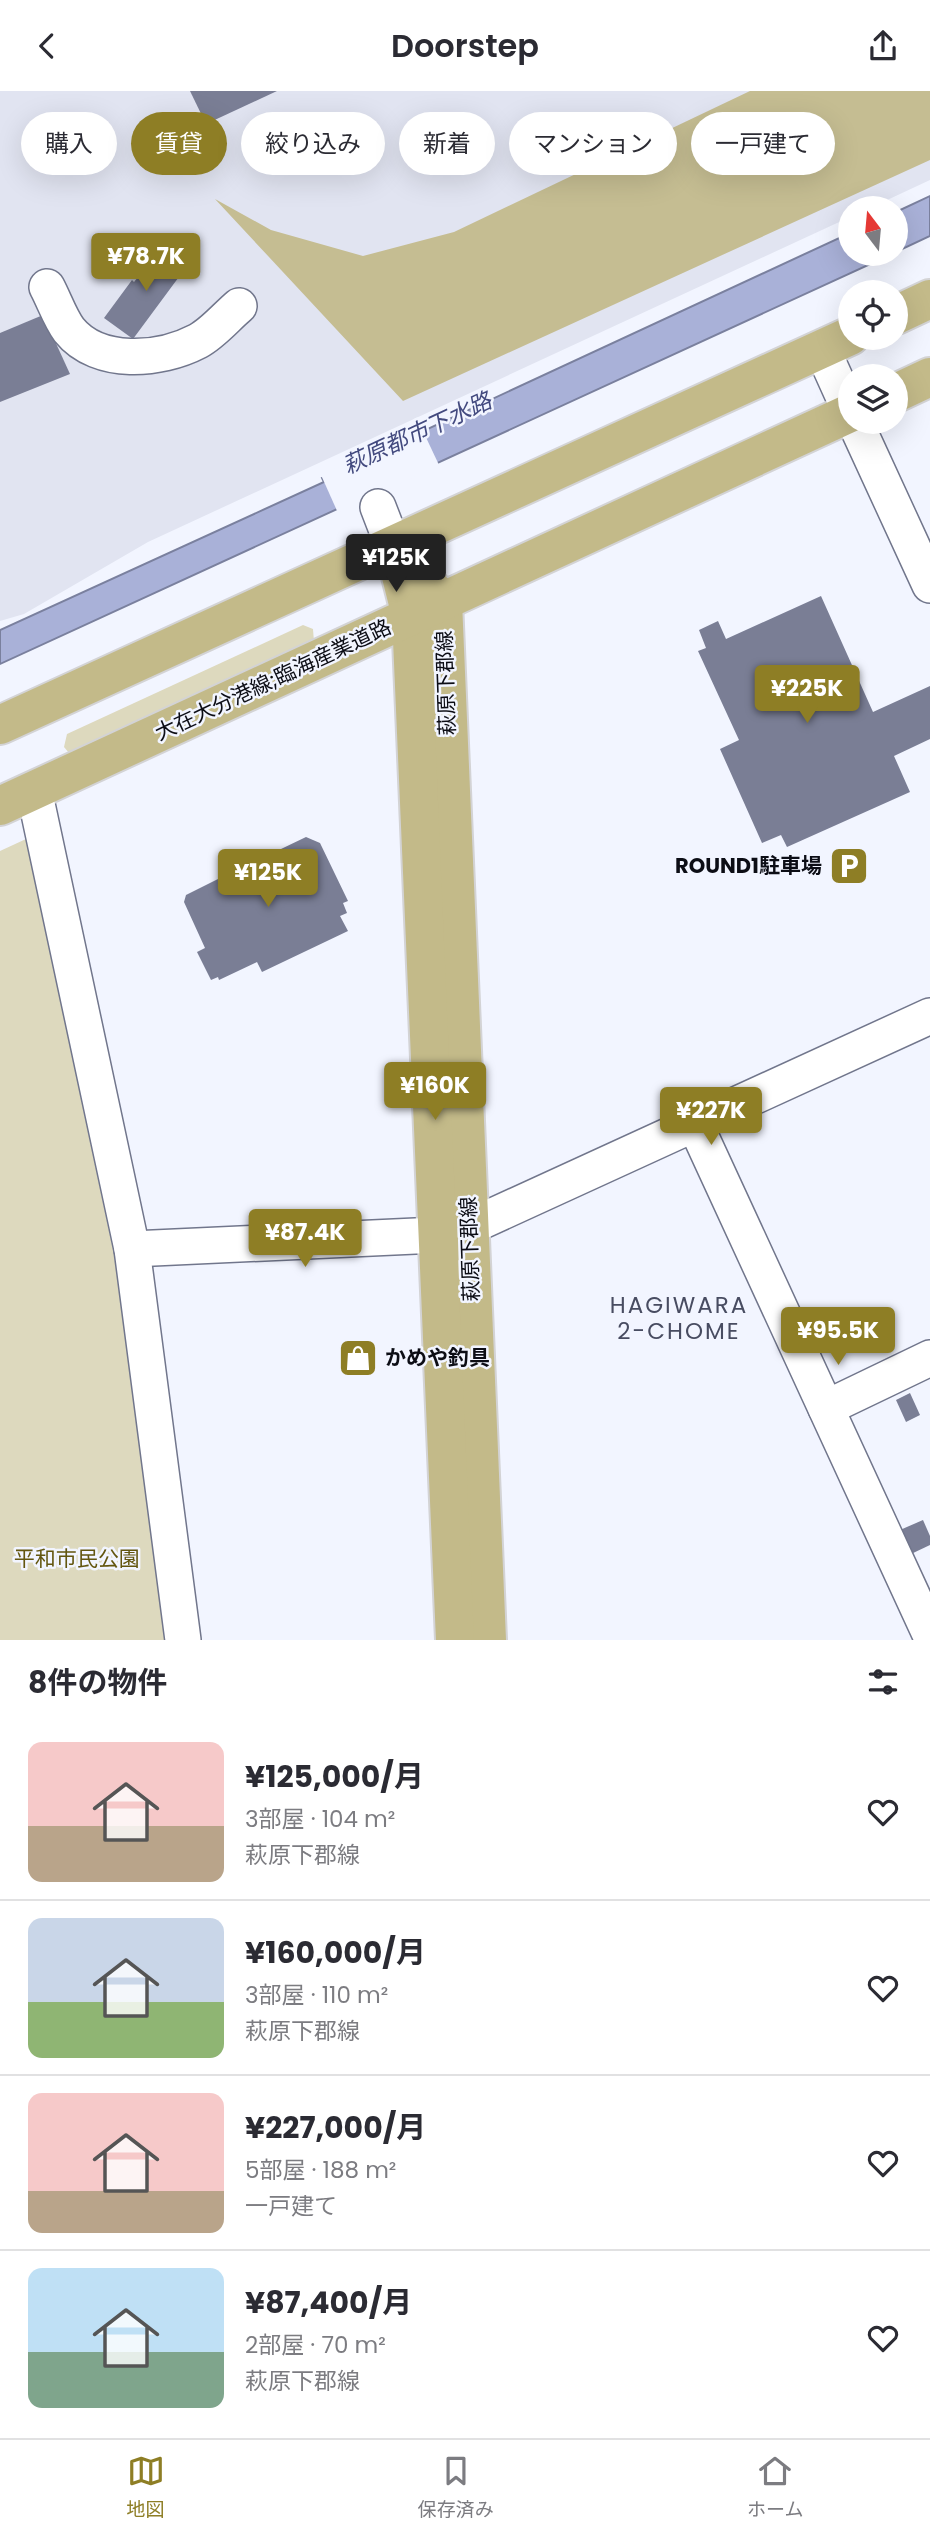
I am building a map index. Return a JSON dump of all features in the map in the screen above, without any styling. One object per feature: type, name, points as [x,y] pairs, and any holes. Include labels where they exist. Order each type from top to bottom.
[{"type":"main road","points":[[908,309],[930,299]]},
{"type":"main road","points":[[0,725],[836,343]]},
{"type":"main road","points":[[908,387],[930,377]]},
{"type":"main road","name":"大在大分港線;臨海産業道路","points":[[0,806],[838,418]]},
{"type":"main road","name":"萩原下郡線","points":[[393,546],[427,609],[453,1231],[455,1640]]},
{"type":"main road","name":"萩原下郡線","points":[[453,1231],[487,1640]]},
{"type":"street","points":[[47,287],[69,329],[92,351],[127,357],[182,347],[200,340],[239,306]]},
{"type":"street","points":[[836,343],[840,364]]},
{"type":"street","points":[[861,434],[930,585]]},
{"type":"street","points":[[378,507],[393,546]]},
{"type":"street","points":[[34,790],[132,1249],[183,1640]]},
{"type":"street","points":[[132,1249],[453,1231],[930,1016]]},
{"type":"street","points":[[695,1124],[930,1633]]},
{"type":"street","points":[[826,1408],[930,1358]]},
{"type":"shaded area","points":[[0,91],[930,91],[930,180],[896,196],[838,196],[838,223],[148,542],[24,614],[0,621]]},
{"type":"shaded area","points":[[750,91],[930,91],[930,160],[851,196],[838,196],[838,202],[403,401],[215,199],[271,230],[363,256],[454,232],[574,175],[677,175],[677,126],[691,119],[691,175],[835,175],[835,112],[706,112]]},
{"type":"green space","points":[[303,625],[313,629],[314,642],[69,753],[64,747],[67,734]]},
{"type":"green space","name":"平和市民公園","points":[[26,839],[114,1254],[167,1640],[0,1640],[0,851]]},
{"type":"water","points":[[930,196],[930,236],[908,246],[908,206]]},
{"type":"water","points":[[838,239],[838,266],[866,266],[0,664],[0,630],[324,482],[322,478]]},
{"type":"pier","points":[[422,429],[439,465],[338,513],[321,475]]},
{"type":"building","points":[[190,91],[277,91],[227,114],[227,112],[200,112]]},
{"type":"building","points":[[163,247],[187,266],[133,339],[104,318],[132,280],[134,282]]},
{"type":"building","points":[[43,315],[70,374],[0,402],[0,333]]},
{"type":"building","points":[[821,596],[873,712],[930,686],[930,739],[894,756],[910,792],[787,847],[781,835],[762,843],[720,749],[739,740],[698,651],[706,648],[699,630],[718,621],[726,639]]},
{"type":"building","points":[[306,837],[320,843],[348,901],[343,903],[347,913],[340,916],[348,931],[262,972],[257,962],[219,980],[218,977],[211,980],[197,952],[205,948],[184,902],[186,895],[232,872],[226,861],[250,850],[256,861]]},
{"type":"building","points":[[910,1393],[920,1415],[906,1422],[896,1400]]},
{"type":"building","points":[[923,1520],[930,1536],[930,1545],[911,1554],[900,1530]]},
{"type":"place","name":"ROUND1駐車場","points":[[849,866]]},
{"type":"place","name":"かめや釣具","points":[[358,1358]]},
{"type":"district","name":"HAGIWARA 2-CHOME","points":[[679,1318]]},
{"type":"water label","name":"萩原都市下水路","points":[[417,433]]}]
